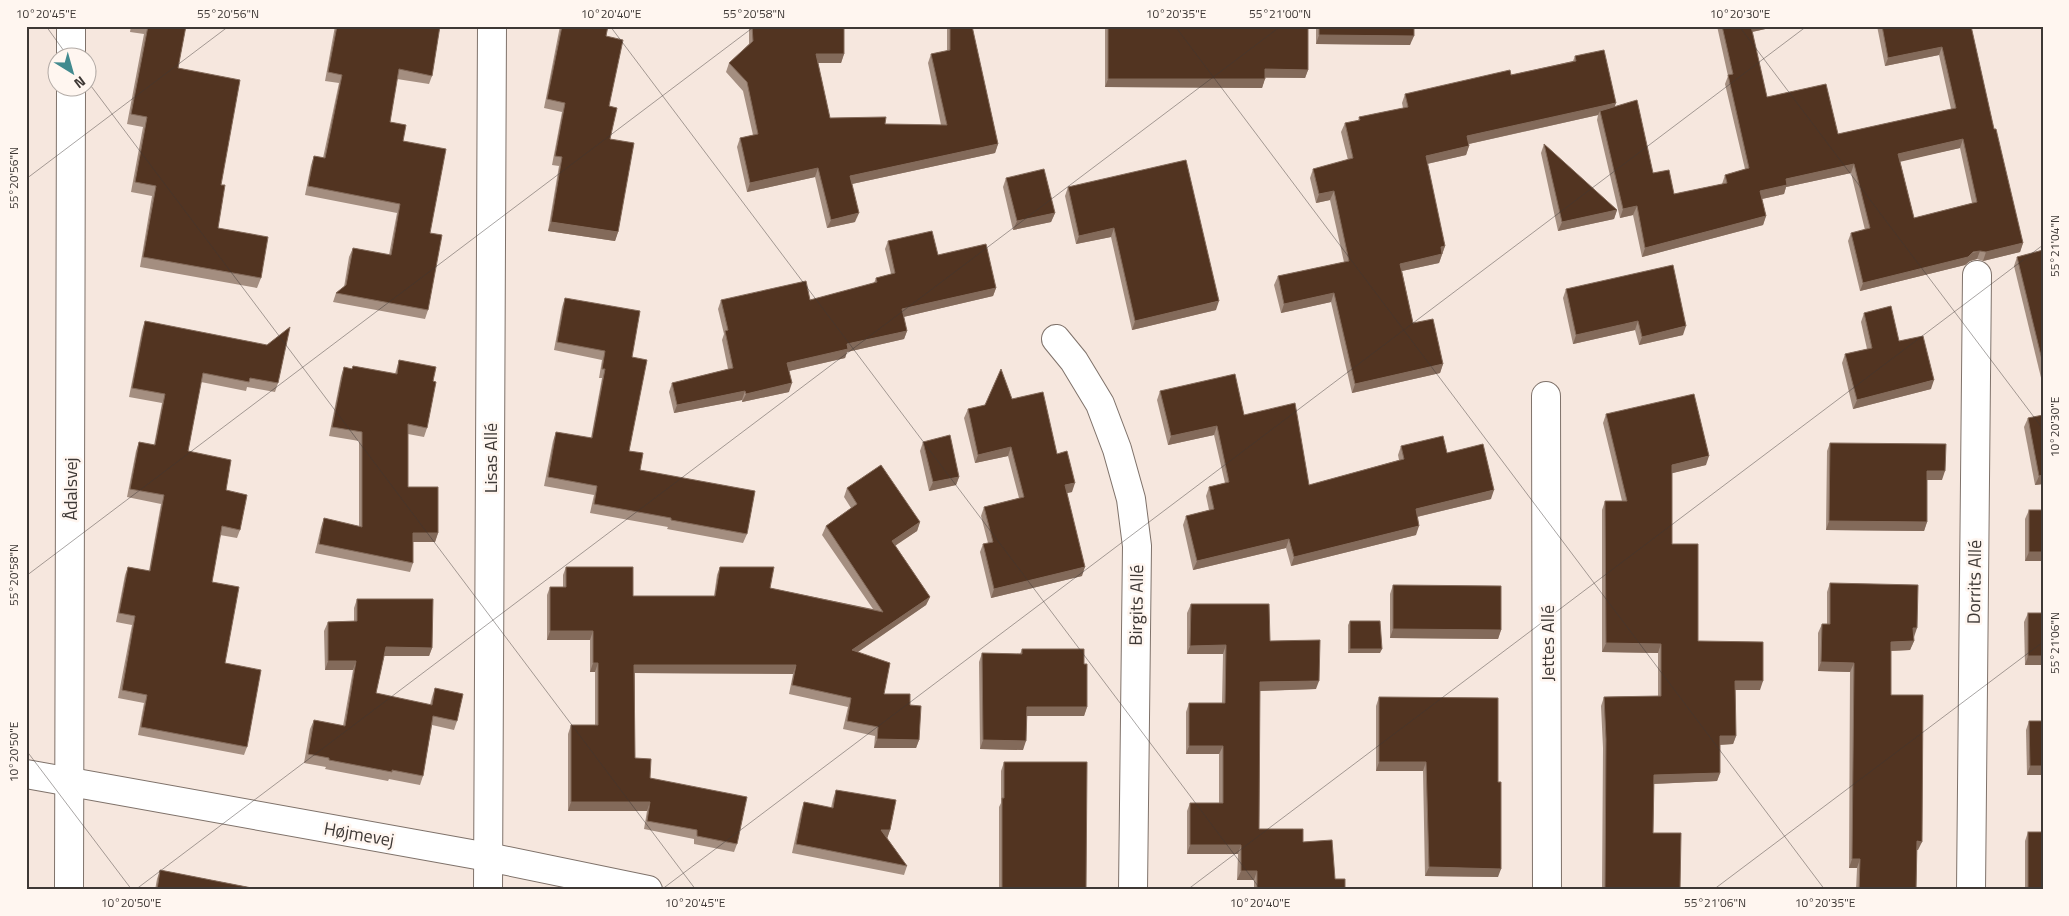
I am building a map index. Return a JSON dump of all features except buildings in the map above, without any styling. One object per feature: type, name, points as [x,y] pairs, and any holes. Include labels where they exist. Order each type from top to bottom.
[{"type":"street","points":[[71,48],[72,26]]},
{"type":"street","name":"Lisas Allé","points":[[488,890],[492,26]]},
{"type":"street","name":"Ådalsvej","points":[[69,890],[71,98]]},
{"type":"street","name":"Dorrits Allé","points":[[1971,890],[1977,275]]},
{"type":"street","name":"Birgits Allé","points":[[1056,339],[1074,361],[1100,404],[1117,449],[1132,499],[1137,546],[1133,890]]},
{"type":"street","name":"Jettes Allé","points":[[1546,396],[1547,890]]},
{"type":"street","name":"Højmevej","points":[[26,774],[488,857],[648,890]]}]
